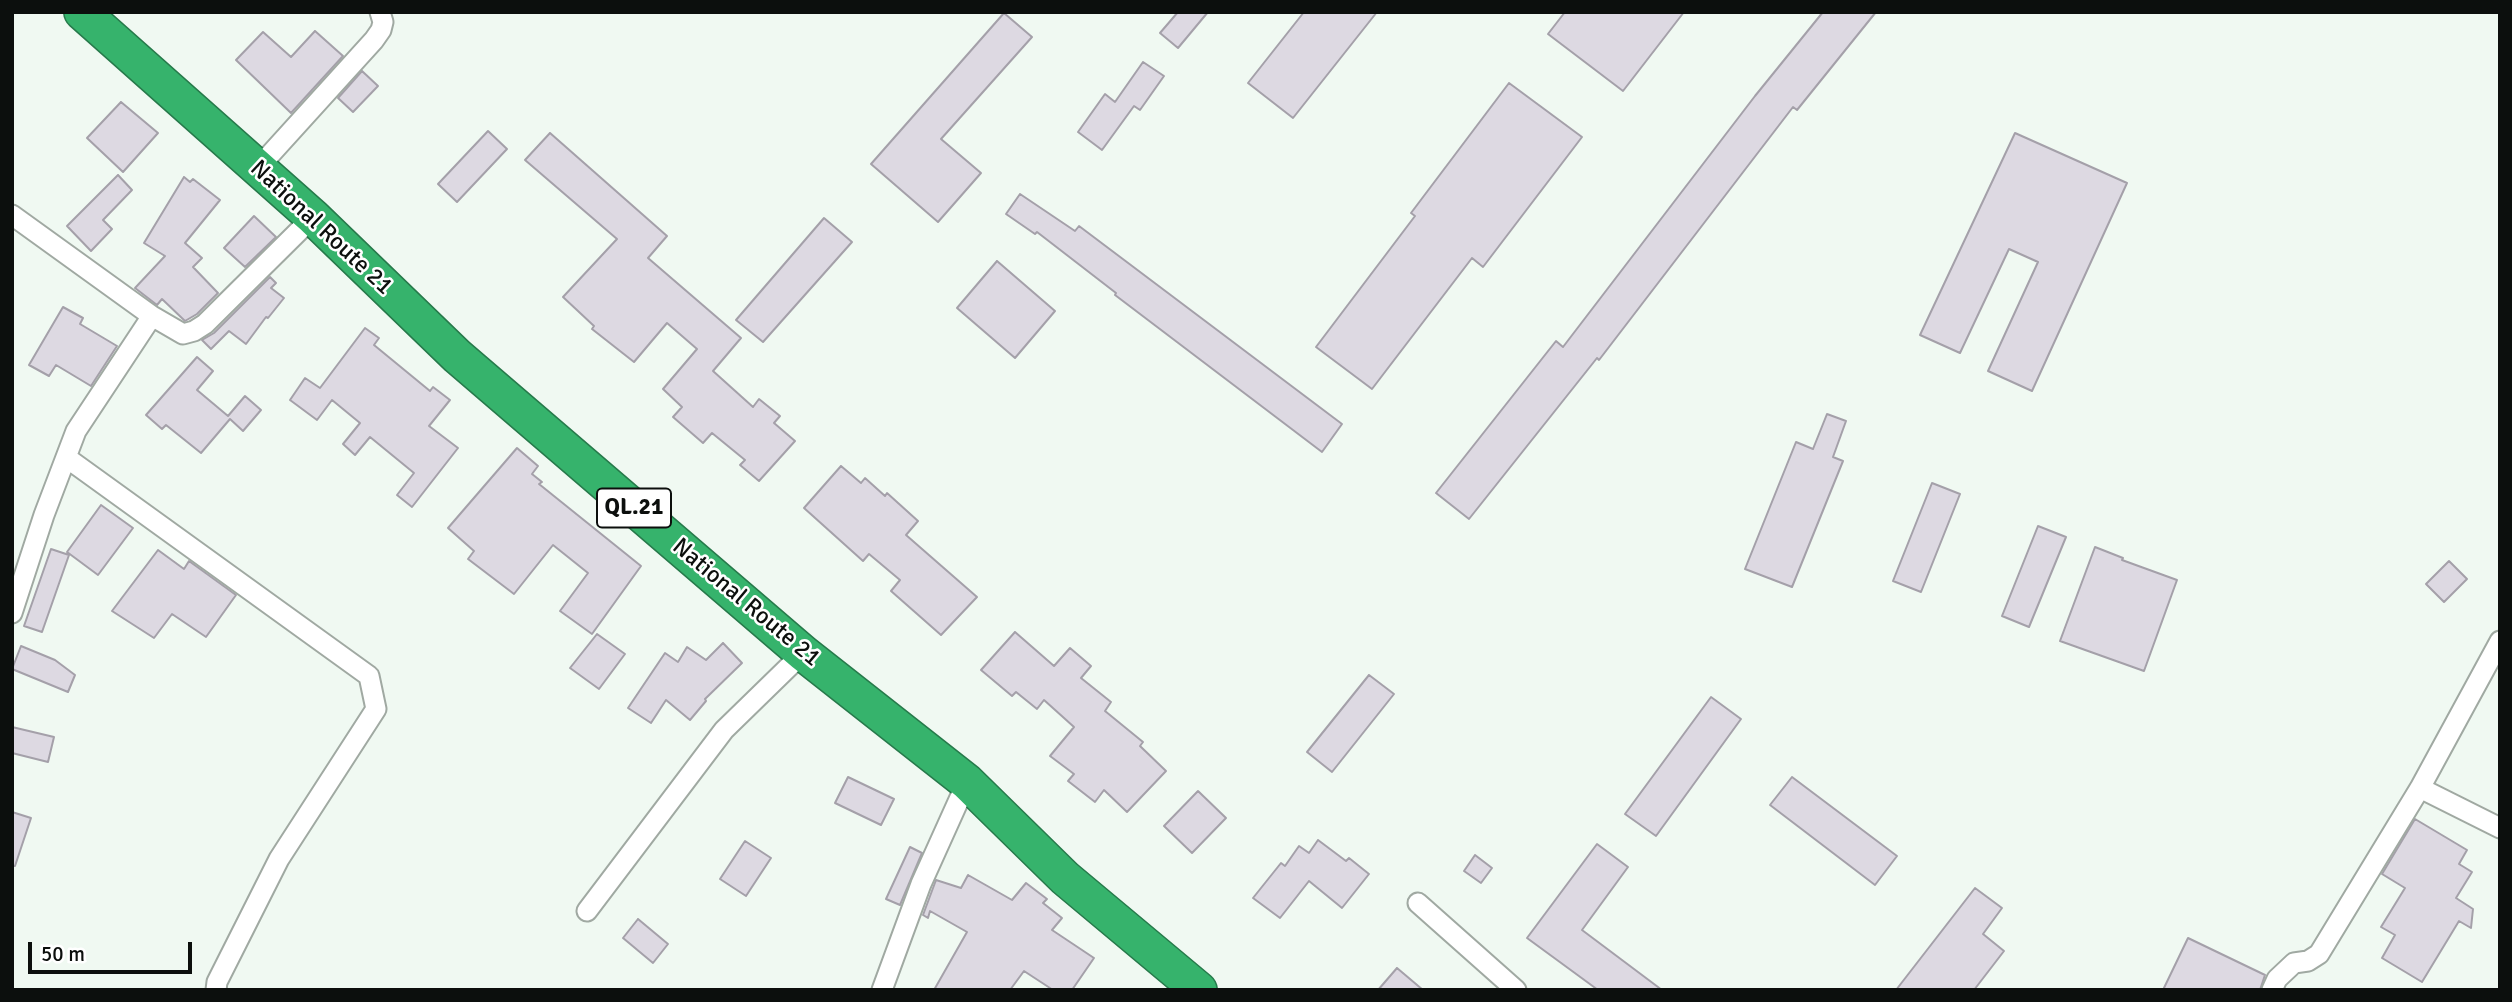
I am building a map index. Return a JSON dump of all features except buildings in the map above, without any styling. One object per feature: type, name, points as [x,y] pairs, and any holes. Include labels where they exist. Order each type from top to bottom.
[{"type":"highway","name":"National Route 21","points":[[82,12],[313,217],[457,356],[803,653],[967,782],[1065,877],[1199,990]]},
{"type":"street","points":[[257,169],[374,40],[383,22],[380,12]]},
{"type":"street","points":[[12,215],[180,334],[194,331],[223,307],[313,217]]},
{"type":"street","points":[[12,613],[44,515],[76,431],[152,316]]},
{"type":"street","points":[[66,458],[369,677],[376,709],[279,859],[217,982],[216,990]]},
{"type":"street","points":[[2273,990],[2277,979],[2294,963],[2308,961],[2319,954],[2420,788],[2500,641]]},
{"type":"street","points":[[587,911],[724,730],[803,653]]},
{"type":"street","points":[[882,990],[921,884],[967,782]]},
{"type":"street","points":[[2420,788],[2500,828]]},
{"type":"street","points":[[1418,903],[1516,990]]}]
